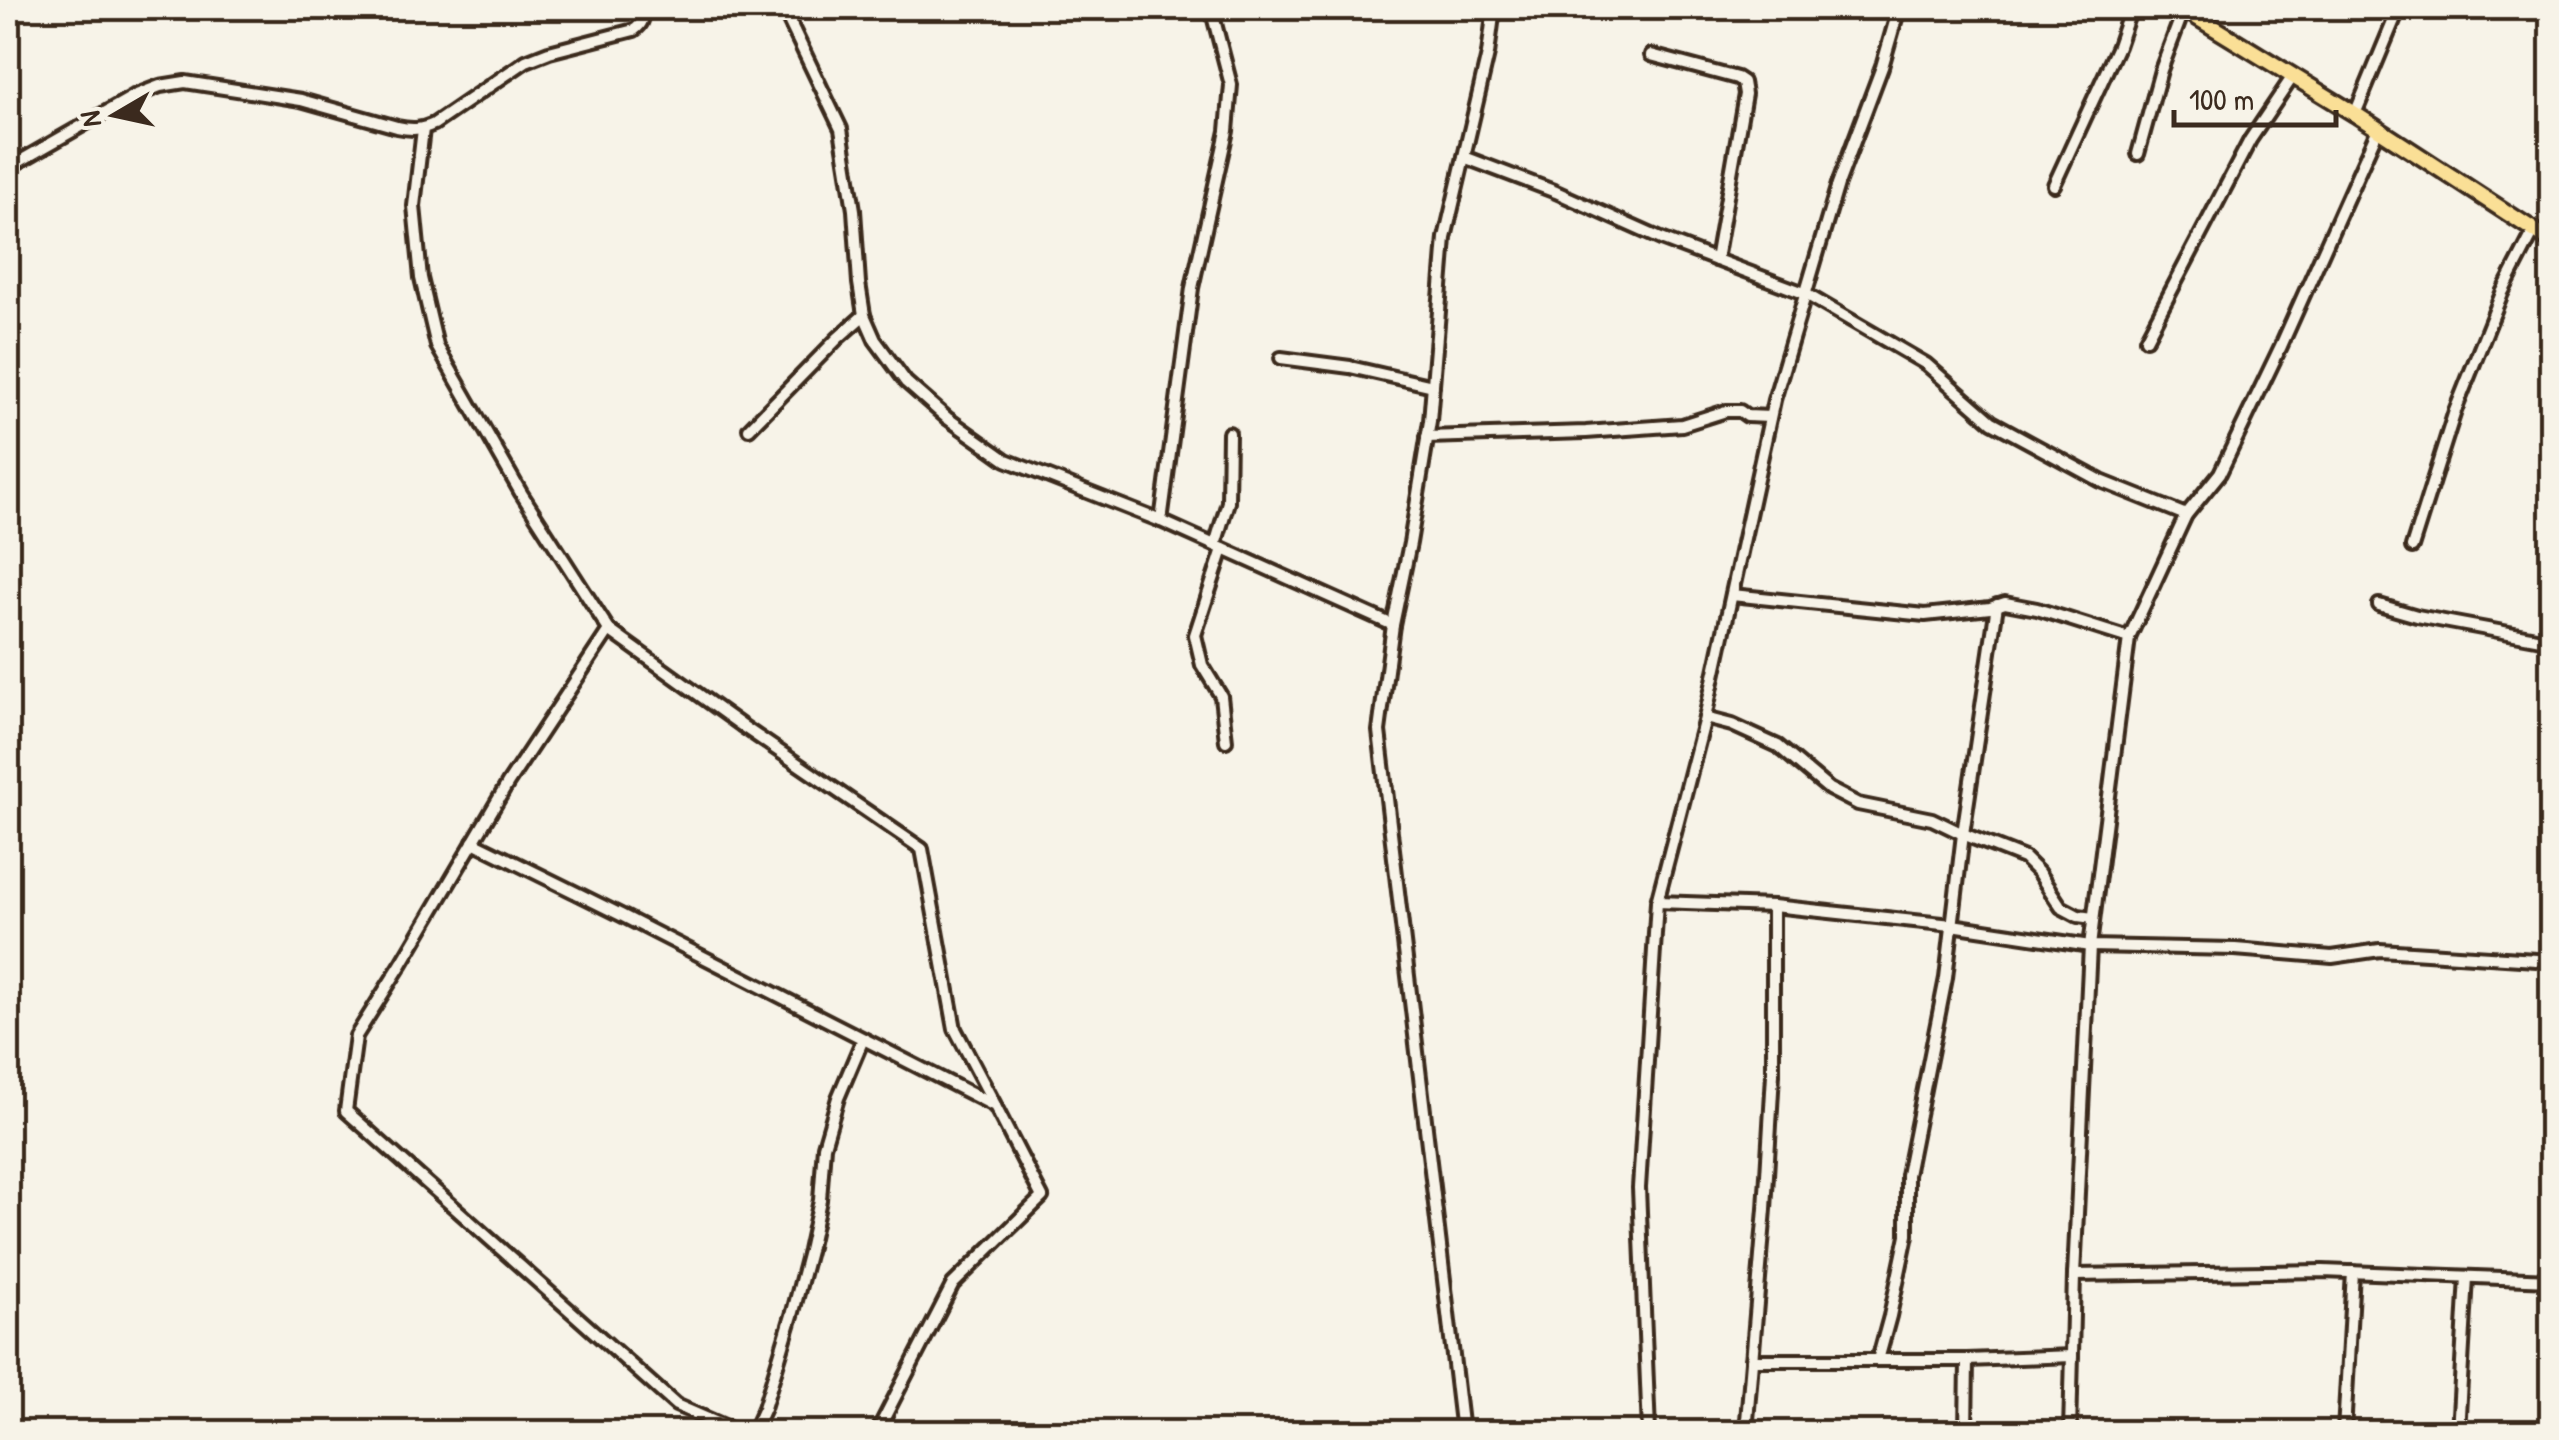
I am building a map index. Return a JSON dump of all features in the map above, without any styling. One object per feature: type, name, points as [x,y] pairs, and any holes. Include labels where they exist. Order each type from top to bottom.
[{"type":"main road","points":[[2183,8],[2552,242]]},
{"type":"street","points":[[8,168],[134,96],[185,82],[302,100],[397,127],[423,129],[526,61],[634,30],[643,20],[641,8]]},
{"type":"street","points":[[783,8],[841,129],[864,315],[875,340],[906,382],[947,418],[1006,460],[1161,521],[1393,625]]},
{"type":"street","points":[[1161,521],[1192,288],[1227,131],[1231,85],[1211,8]]},
{"type":"street","points":[[1462,1432],[1380,731],[1393,625],[1427,437],[1445,238],[1488,54],[1494,8]]},
{"type":"street","points":[[1649,1432],[1639,1188],[1657,902],[1705,718],[1770,417],[1838,184],[1900,8]]},
{"type":"street","points":[[2054,185],[2118,46],[2131,8]]},
{"type":"street","points":[[2138,154],[2183,8]]},
{"type":"street","points":[[2355,114],[2398,8]]},
{"type":"street","points":[[1650,55],[1743,82],[1745,94],[1716,260]]},
{"type":"street","points":[[2146,338],[2250,140],[2293,76]]},
{"type":"street","points":[[423,129],[414,206],[421,278],[437,346],[520,493],[609,630],[922,849],[955,1029],[1042,1196],[953,1284],[877,1432]]},
{"type":"street","points":[[2070,1432],[2090,946],[2129,638],[2186,514],[2220,472],[2378,129]]},
{"type":"street","points":[[1464,157],[1556,192],[1661,240],[1804,294],[1926,364],[1992,422],[2101,482],[2186,514]]},
{"type":"street","points":[[2412,547],[2455,411],[2502,293],[2534,231]]},
{"type":"street","points":[[749,429],[864,315]]},
{"type":"street","points":[[1281,358],[1350,367],[1432,386]]},
{"type":"street","points":[[1427,437],[1682,425],[1726,411],[1770,417]]},
{"type":"street","points":[[1226,741],[1221,696],[1202,665],[1196,635],[1228,502],[1229,433]]},
{"type":"street","points":[[1732,595],[1924,615],[2004,603],[2037,608],[2129,638]]},
{"type":"street","points":[[1878,1360],[1907,1235],[1911,1149],[1946,978],[1996,605]]},
{"type":"street","points":[[2379,605],[2552,641]]},
{"type":"street","points":[[609,630],[508,782],[356,1036],[346,1111],[676,1404],[738,1432]]},
{"type":"street","points":[[1705,718],[1732,725],[1778,746],[1829,789],[1858,804],[1932,819],[2024,858],[2062,907],[2078,916],[2093,918]]},
{"type":"street","points":[[473,842],[995,1106]]},
{"type":"street","points":[[1657,902],[1772,906],[1952,925],[2090,946],[2235,950],[2332,958],[2380,950],[2552,962]]},
{"type":"street","points":[[1746,1432],[1773,1074],[1772,906]]},
{"type":"street","points":[[753,1432],[764,1408],[806,1266],[820,1200],[824,1146],[862,1038]]},
{"type":"street","points":[[2074,1276],[2352,1272],[2552,1280]]},
{"type":"street","points":[[2344,1432],[2352,1272]]},
{"type":"street","points":[[2458,1432],[2466,1276]]},
{"type":"street","points":[[1752,1360],[2072,1356]]},
{"type":"street","points":[[1966,1360],[1966,1432]]}]
